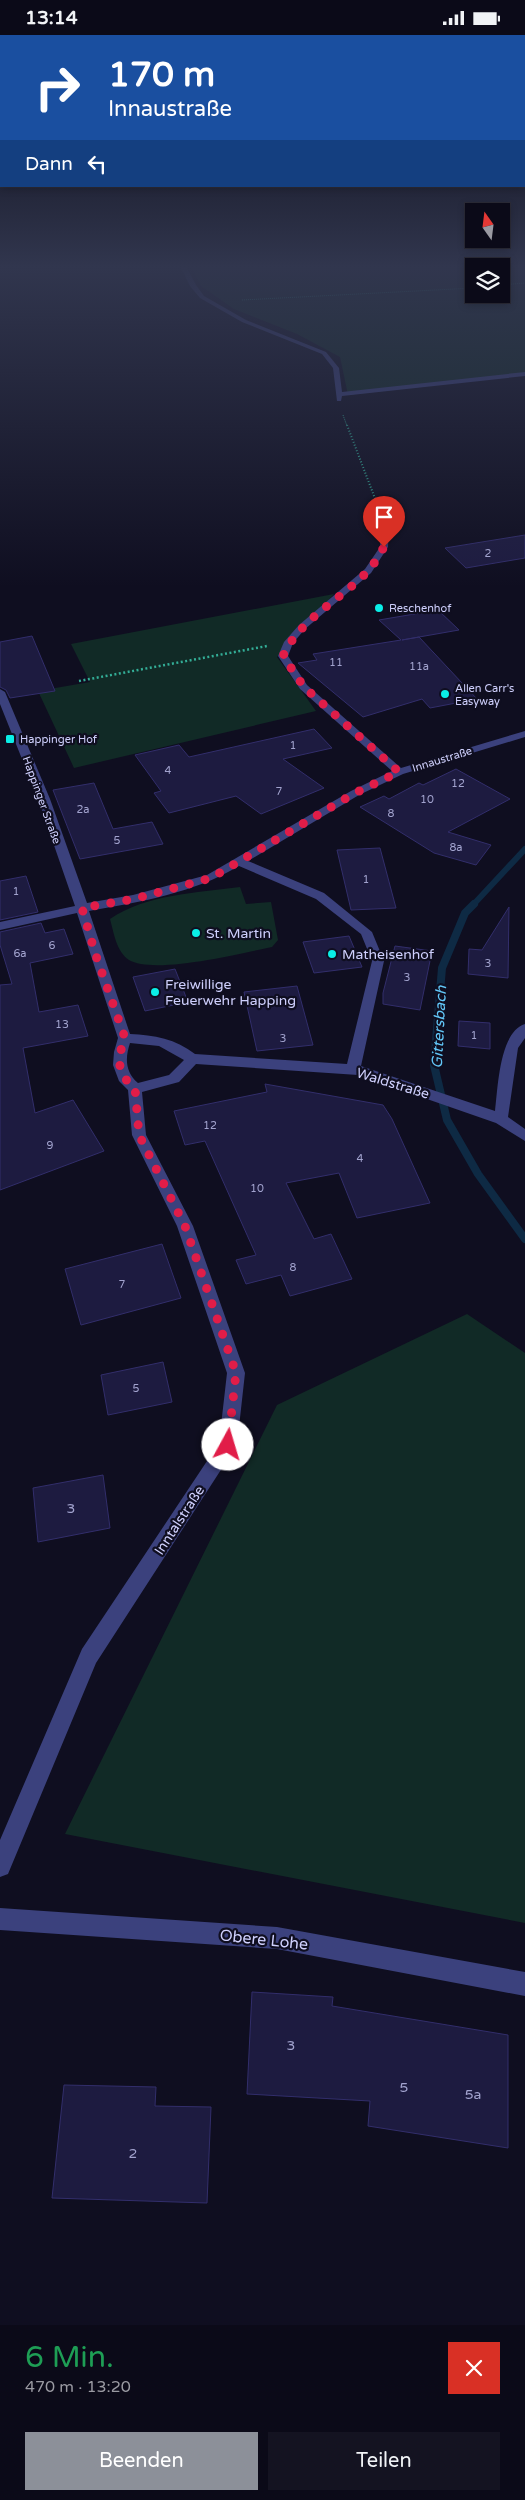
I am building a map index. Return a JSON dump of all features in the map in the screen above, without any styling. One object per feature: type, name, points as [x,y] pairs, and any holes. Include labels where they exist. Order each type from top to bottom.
[{"type":"street","points":[[336,373],[338,397],[525,374]]},
{"type":"street","points":[[385,524],[384,547],[368,571],[302,627],[289,642],[283,656],[304,687],[399,772]]},
{"type":"street","name":"Happinger Straße","points":[[0,692],[33,774],[82,908]]},
{"type":"street","name":"Innaustraße","points":[[0,926],[134,899],[211,878],[355,793],[399,772],[525,734]]},
{"type":"street","points":[[239,862],[320,896],[366,932],[378,961],[352,1069]]},
{"type":"street","points":[[82,908],[95,953],[125,1038],[120,1050],[120,1065],[124,1080],[135,1088],[175,1081],[184,1072],[192,1059],[181,1049],[167,1042],[125,1038]]},
{"type":"street","points":[[501,1119],[512,1047],[525,1029]]},
{"type":"street","name":"Waldstraße","points":[[192,1059],[359,1070],[501,1119],[525,1136]]},
{"type":"street","name":"Inntalstraße","points":[[0,1866],[89,1656],[228,1445],[236,1373],[185,1226],[139,1135],[135,1088]]},
{"type":"street","name":"Obere Lohe","points":[[0,1919],[277,1938],[525,1984]]},
{"type":"path","points":[[338,397],[344,421],[385,524]]},
{"type":"path","points":[[79,681],[289,642]]},
{"type":"green space","points":[[343,373],[525,373],[525,375],[348,395]]},
{"type":"green space","points":[[334,594],[277,657],[316,711],[74,768],[38,691],[90,682],[71,644]]},
{"type":"green space","points":[[240,887],[246,904],[271,902],[278,940],[272,947],[220,958],[158,965],[141,964],[129,960],[118,947],[110,919],[124,911],[156,899]]},
{"type":"green space","points":[[467,1314],[525,1353],[525,1923],[65,1834],[277,1405]]},
{"type":"building","points":[[525,535],[525,558],[466,568],[445,548]]},
{"type":"building","points":[[438,610],[459,630],[419,637],[477,699],[430,708],[422,699],[363,717],[298,663],[317,660],[313,654],[401,640],[379,620]]},
{"type":"building","points":[[32,636],[55,691],[10,698],[6,690],[0,687],[0,642]]},
{"type":"building","points":[[314,729],[332,748],[283,759],[324,788],[261,814],[236,796],[169,813],[154,793],[161,791],[135,755],[179,745],[189,757]]},
{"type":"building","points":[[456,769],[510,799],[448,832],[491,845],[476,865],[434,853],[360,807],[384,796],[389,799],[419,783],[423,785]]},
{"type":"building","points":[[94,783],[113,829],[152,822],[163,844],[80,859],[53,790]]},
{"type":"building","points":[[380,848],[396,908],[351,910],[337,850]]},
{"type":"building","points":[[26,876],[38,912],[0,920],[0,881]]},
{"type":"building","points":[[509,907],[508,978],[468,974],[469,949],[482,950]]},
{"type":"building","points":[[41,923],[45,933],[64,929],[73,954],[30,963],[39,1012],[78,1005],[88,1036],[23,1048],[35,1113],[73,1100],[104,1151],[0,1190],[0,985],[12,984],[0,945],[0,932]]},
{"type":"building","name":"Matheisenhof","points":[[349,936],[362,967],[314,973],[303,942]]},
{"type":"building","points":[[395,946],[432,951],[420,1010],[383,1004],[383,993]]},
{"type":"building","points":[[175,969],[188,1002],[145,1011],[133,977]]},
{"type":"building","points":[[297,986],[313,1045],[257,1051],[244,992]]},
{"type":"building","points":[[459,1021],[490,1023],[490,1049],[458,1046]]},
{"type":"building","points":[[265,1084],[383,1105],[392,1119],[430,1203],[357,1218],[339,1173],[286,1183],[314,1239],[331,1234],[352,1279],[290,1296],[281,1275],[246,1284],[236,1260],[256,1255],[205,1141],[185,1145],[174,1111],[267,1092]]},
{"type":"building","points":[[162,1244],[181,1298],[81,1325],[65,1269]]},
{"type":"building","points":[[163,1362],[172,1402],[108,1415],[101,1375]]},
{"type":"building","points":[[103,1475],[110,1528],[38,1542],[33,1488]]},
{"type":"building","points":[[252,1992],[333,1997],[332,2006],[508,2035],[508,2148],[368,2126],[370,2101],[247,2094]]},
{"type":"building","points":[[64,2085],[156,2087],[155,2106],[211,2107],[207,2203],[52,2198]]},
{"type":"waterway","name":"Gittersbach","points":[[473,905],[525,849]]},
{"type":"waterway","name":"Gittersbach","points":[[473,905],[465,913],[442,968],[434,1065],[447,1120],[478,1174],[525,1239]]},
{"type":"place","name":"Reschenhof","points":[[379,608]]},
{"type":"place","name":"Allen Carr's Easyway","points":[[445,694]]},
{"type":"place","name":"Happinger Hof","points":[[10,739]]},
{"type":"place","name":"St. Martin","points":[[196,933]]},
{"type":"place","name":"Matheisenhof","points":[[332,954]]},
{"type":"place","name":"Freiwillige Feuerwehr Happing","points":[[155,992]]},
{"type":"route","points":[[228,1445],[236,1373],[185,1226],[139,1135],[135,1088],[124,1080],[120,1065],[120,1050],[125,1038],[95,953],[82,908],[134,899],[211,878],[355,793],[399,772],[304,687],[283,656],[289,642],[302,627],[368,571],[384,547]]}]
